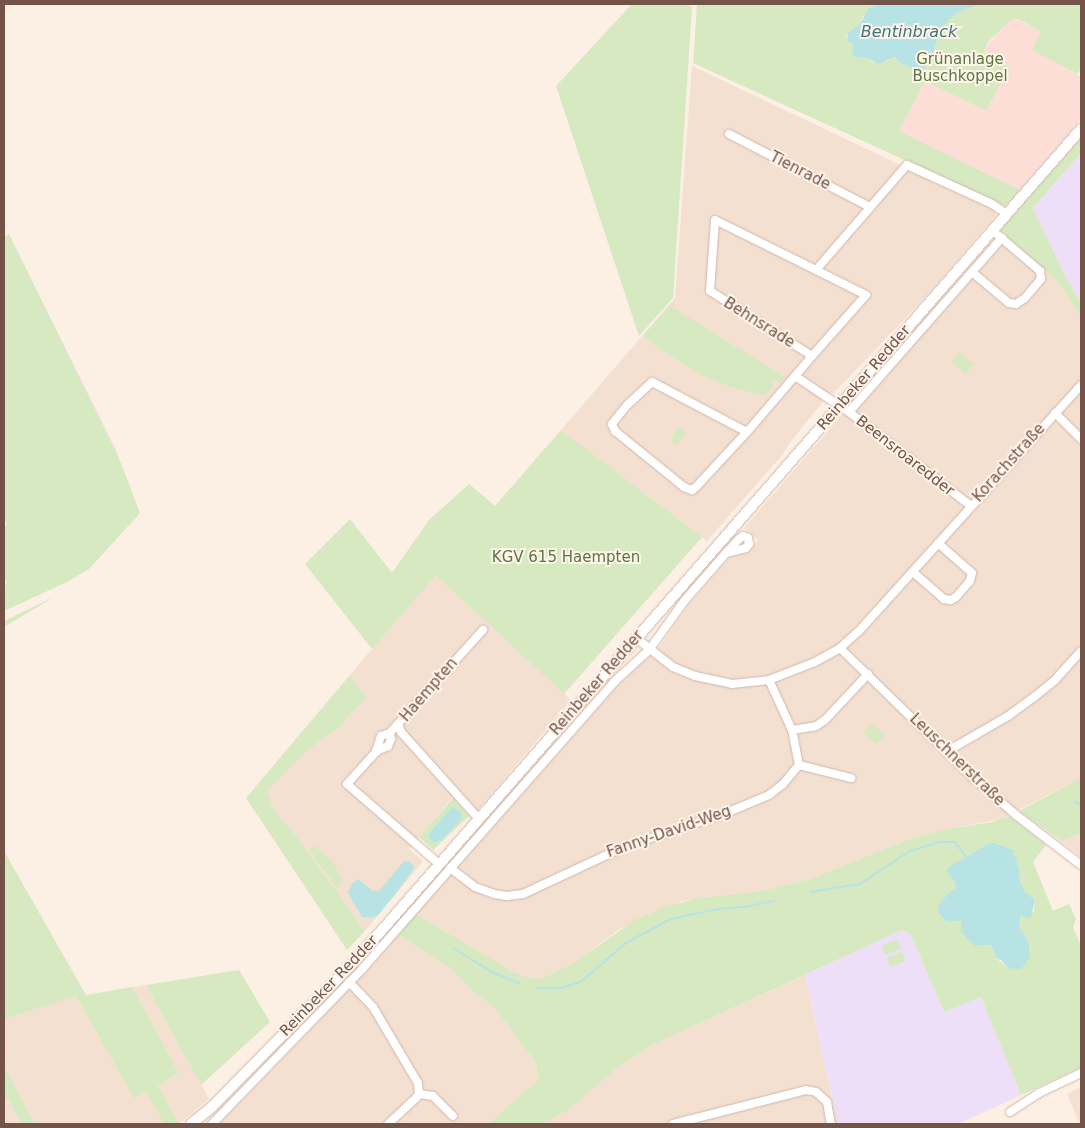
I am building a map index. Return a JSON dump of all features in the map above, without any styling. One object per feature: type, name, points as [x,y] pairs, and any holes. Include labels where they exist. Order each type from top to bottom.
[{"type":"main road","name":"Reinbeker Redder","points":[[191,1124],[212,1106],[355,961],[1081,129]]},
{"type":"street","name":"Tienrade","points":[[729,134],[870,207]]},
{"type":"street","points":[[816,270],[907,165],[992,204],[1008,214]]},
{"type":"street","name":"Behnsrade","points":[[747,432],[652,382],[622,410],[612,424],[615,431],[690,490],[696,488],[747,432],[866,295],[715,220],[710,292],[812,356]]},
{"type":"street","points":[[972,272],[1009,303],[1016,304],[1025,298],[1041,278],[1040,271],[993,231]]},
{"type":"street","name":"Reinbeker Redder","points":[[849,412],[1002,238]]},
{"type":"street","points":[[795,376],[839,406]]},
{"type":"street","name":"Korachstraße","points":[[636,638],[673,667],[712,681],[732,684],[769,680],[812,664],[840,648],[859,631],[1081,385]]},
{"type":"street","name":"Beensroaredder","points":[[839,406],[971,506]]},
{"type":"street","points":[[1055,413],[1081,439]]},
{"type":"street","points":[[912,572],[944,599],[954,598],[960,592],[971,578],[971,570],[938,543]]},
{"type":"street","name":"Reinbeker Redder","points":[[212,1124],[349,982],[616,680],[649,650],[685,600],[726,553]]},
{"type":"street","name":"Haempten","points":[[479,819],[401,732],[398,724],[483,630]]},
{"type":"street","name":"Leuschnerstraße","points":[[840,648],[946,752],[1016,815],[1081,865]]},
{"type":"street","points":[[946,752],[1008,716],[1055,680],[1081,651]]},
{"type":"street","points":[[792,730],[816,726],[825,720],[868,674]]},
{"type":"street","points":[[769,680],[792,730],[799,765],[852,778]]},
{"type":"street","points":[[398,724],[388,735],[391,743],[376,752],[347,784],[440,864]]},
{"type":"street","name":"Fanny-David-Weg","points":[[450,868],[475,887],[494,894],[507,896],[523,894],[612,851],[726,813],[769,795],[783,784],[799,765]]},
{"type":"street","points":[[349,982],[373,1007],[387,1028],[418,1083],[419,1094]]},
{"type":"street","points":[[1010,1112],[1039,1093],[1081,1073]]},
{"type":"street","points":[[673,1124],[806,1090],[816,1092],[826,1102],[831,1124]]},
{"type":"street","points":[[419,1094],[438,1099],[452,1116]]},
{"type":"street","points":[[388,1124],[419,1094]]},
{"type":"shaded area","points":[[1011,20],[1018,20],[1041,32],[1033,50],[1081,77],[1081,119],[1020,190],[899,131],[925,81],[986,111],[1010,67],[983,53],[990,42]]},
{"type":"shaded area","points":[[692,66],[993,209],[996,216],[929,293],[834,393],[830,393],[788,445],[784,453],[707,541],[561,430],[675,298]]},
{"type":"shaded area","points":[[1081,153],[1081,303],[1065,276],[1033,208]]},
{"type":"shaded area","points":[[1008,237],[1058,282],[1081,317],[1081,778],[1001,819],[942,830],[907,840],[808,880],[757,892],[682,901],[620,929],[574,963],[540,979],[529,978],[512,971],[416,914],[622,681],[658,649],[689,604],[730,557],[746,553],[758,540],[744,528],[842,415],[856,410]]},
{"type":"shaded area","points":[[436,574],[571,700],[471,818],[454,796],[409,849],[422,860],[421,864],[365,931],[295,834],[269,804],[267,791],[306,752],[340,726],[367,697],[349,676]]},
{"type":"shaded area","points":[[1081,833],[1081,857],[1061,841]]},
{"type":"shaded area","points":[[902,930],[911,935],[944,1012],[981,997],[1021,1095],[958,1124],[838,1124],[805,975]]},
{"type":"shaded area","points":[[398,935],[451,968],[471,990],[494,1007],[536,1063],[538,1080],[488,1124],[219,1124],[366,972]]},
{"type":"shaded area","points":[[805,975],[838,1124],[541,1124],[567,1111],[615,1070],[648,1047]]},
{"type":"shaded area","points":[[146,985],[209,1099],[179,1124],[158,1086],[179,1073],[132,987]]},
{"type":"shaded area","points":[[76,996],[134,1099],[146,1092],[164,1124],[35,1124],[4,1066],[4,1019]]},
{"type":"shaded area","points":[[1081,1087],[1081,1124],[1080,1124],[1067,1094]]},
{"type":"shaded area","points":[[7,1098],[22,1124],[4,1124],[4,1099]]},
{"type":"green space","points":[[632,4],[685,4],[692,7],[673,298],[639,336],[556,86]]},
{"type":"green space","name":"Grünanlage Buschkoppel","points":[[697,4],[884,4],[863,16],[859,25],[847,33],[846,37],[854,45],[856,57],[868,58],[873,62],[887,61],[895,57],[907,66],[923,68],[934,61],[935,46],[942,26],[956,13],[981,4],[1081,4],[1081,69],[1077,74],[1032,50],[1041,32],[1018,19],[1011,20],[989,41],[983,53],[1010,67],[986,111],[925,81],[899,131],[1020,190],[1005,206],[693,63]]},
{"type":"green space","points":[[1081,138],[1081,153],[1033,208],[1065,276],[1081,303],[1081,317],[1058,282],[1000,230]]},
{"type":"green space","points":[[9,234],[117,453],[140,513],[89,569],[67,582],[4,611],[4,590],[7,581],[4,579],[4,526],[7,525],[4,516],[4,237]]},
{"type":"green space","points":[[674,301],[673,308],[785,377],[779,383],[776,380],[772,383],[774,386],[765,396],[728,386],[706,377],[664,352],[643,336]]},
{"type":"green space","points":[[959,352],[974,364],[966,374],[951,362]]},
{"type":"green space","points":[[677,427],[687,433],[677,445],[671,440]]},
{"type":"green space","name":"KGV 615 Haempten","points":[[561,430],[702,537],[564,694],[436,575],[372,649],[305,564],[350,519],[392,573],[429,520],[469,484],[495,506]]},
{"type":"green space","points":[[54,597],[4,627],[4,621]]},
{"type":"green space","points":[[349,676],[367,697],[340,726],[306,752],[267,791],[271,801],[269,804],[295,834],[365,931],[347,950],[246,798]]},
{"type":"green space","points":[[872,723],[886,735],[877,745],[863,733]]},
{"type":"green space","points":[[1081,778],[1081,833],[1061,841],[1019,811]]},
{"type":"green space","points":[[455,796],[456,801],[469,816],[433,850],[419,837]]},
{"type":"green space","points":[[1009,816],[1046,845],[1033,862],[1053,911],[1069,904],[1076,919],[1073,927],[1081,946],[1081,1067],[1021,1095],[981,997],[944,1012],[911,935],[902,930],[648,1047],[615,1070],[567,1111],[541,1124],[488,1124],[538,1080],[536,1063],[494,1007],[471,990],[451,968],[398,935],[416,914],[512,971],[529,978],[540,979],[574,963],[635,920],[665,907],[698,898],[757,892],[808,880],[907,840],[942,830],[992,822]],"holes":[[[990,843],[999,844],[1014,854],[1020,872],[1019,879],[1025,892],[1035,900],[1034,912],[1021,915],[1019,926],[1029,942],[1030,956],[1008,968],[997,959],[991,945],[978,946],[962,921],[947,921],[940,903],[949,892],[955,891],[957,884],[950,866]]]},
{"type":"green space","points":[[315,846],[334,863],[342,881],[338,889],[309,850]]},
{"type":"green space","points":[[4,851],[86,995],[132,987],[179,1073],[158,1086],[179,1124],[164,1124],[146,1092],[134,1099],[76,996],[4,1019]]},
{"type":"green space","points":[[897,939],[901,948],[886,955],[881,946]]},
{"type":"green space","points":[[902,951],[906,961],[890,967],[887,958]]},
{"type":"green space","points":[[239,970],[270,1022],[201,1085],[146,985]]},
{"type":"green space","points":[[4,1066],[35,1124],[22,1124],[7,1098],[4,1099]]},
{"type":"water","name":"Bentinbrack","points":[[884,4],[981,4],[956,13],[943,26],[935,46],[934,61],[923,68],[915,69],[901,63],[895,57],[878,64],[868,58],[855,57],[852,52],[854,45],[848,41],[847,33],[859,25],[869,8]]},
{"type":"water","points":[[452,807],[459,810],[462,815],[461,819],[442,840],[431,841],[428,835]]},
{"type":"water","points":[[990,843],[1013,850],[1020,872],[1019,879],[1025,892],[1035,900],[1031,917],[1027,918],[1021,915],[1019,926],[1029,942],[1030,956],[1023,967],[1019,969],[1008,968],[1001,960],[997,959],[991,945],[975,946],[961,932],[962,921],[947,921],[940,915],[938,909],[940,903],[949,892],[955,890],[956,884],[947,871],[950,866]]},
{"type":"water","points":[[404,861],[410,862],[415,867],[396,893],[378,915],[372,918],[362,917],[348,893],[352,884],[358,879],[373,891],[379,891]]},
{"type":"waterway","points":[[1074,801],[1081,805]]},
{"type":"waterway","points":[[811,892],[860,884],[910,851],[940,842],[955,842],[966,857]]},
{"type":"waterway","points":[[536,988],[561,988],[582,981],[626,943],[671,919],[718,909],[750,906],[774,901]]},
{"type":"waterway","points":[[453,948],[492,972],[519,983]]}]
